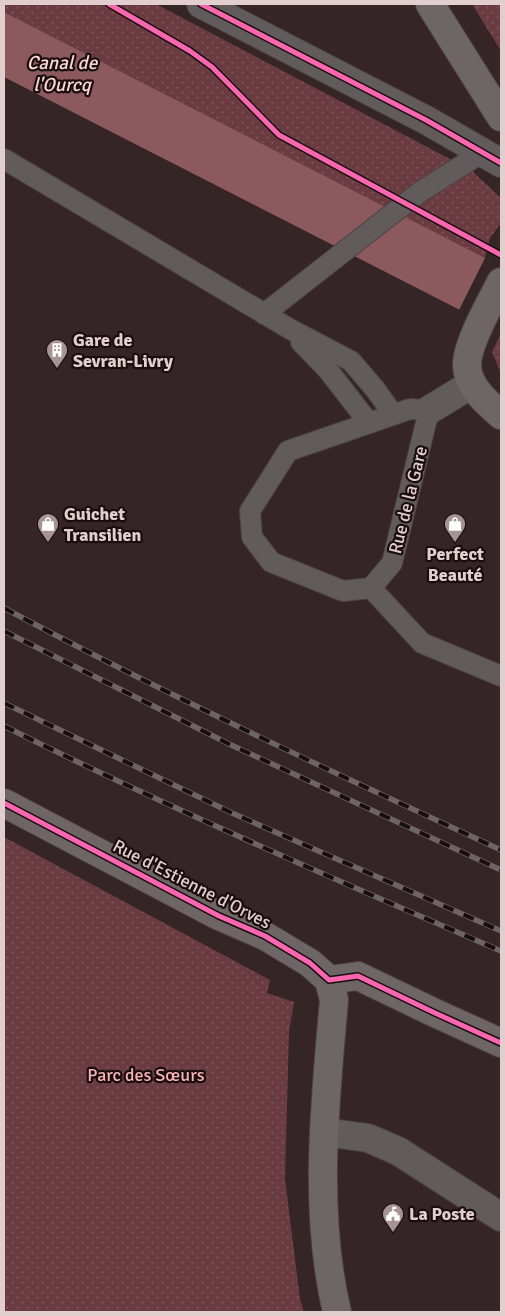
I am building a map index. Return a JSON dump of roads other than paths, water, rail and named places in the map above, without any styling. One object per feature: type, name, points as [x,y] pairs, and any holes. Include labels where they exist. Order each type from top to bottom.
[{"type":"street","points":[[201,4],[426,120],[492,157]]},
{"type":"street","points":[[430,4],[501,117]]},
{"type":"street","points":[[501,282],[471,344],[467,366],[472,384],[484,401],[501,415]]},
{"type":"street","points":[[429,410],[472,384]]},
{"type":"street","name":"Rue d'Estienne d'Orves","points":[[4,804],[219,916],[265,936],[310,963],[329,980]]},
{"type":"street","points":[[337,1312],[332,1292],[323,1213],[324,1132],[334,1000],[329,980],[358,976],[501,1043]]},
{"type":"street","points":[[324,1132],[368,1138],[398,1151],[501,1217]]},
{"type":"lane","points":[[264,314],[420,192],[492,157]]},
{"type":"lane","points":[[4,160],[264,314],[351,362],[375,389],[393,414]]},
{"type":"lane","points":[[290,329],[328,370],[369,423]]},
{"type":"lane","points":[[429,410],[410,409],[288,451],[250,511],[252,537],[271,562],[343,591],[371,588],[422,643],[501,676]]},
{"type":"lane","name":"Rue de la Gare","points":[[371,588],[392,563],[429,410]]},
{"type":"water","name":"Canal de l'Ourcq","points":[[4,12],[501,266],[501,331],[4,77]]},
{"type":"railway","points":[[4,608],[313,763],[501,850]]},
{"type":"railway","points":[[4,631],[229,744],[501,870]]},
{"type":"railway","points":[[4,703],[232,813],[501,931]]},
{"type":"railway","points":[[4,726],[189,814],[501,951]]},
{"type":"place","name":"Gare de Sevran-Livry","points":[[57,369]]},
{"type":"place","name":"Guichet Transilien","points":[[48,543]]},
{"type":"place","name":"Perfect Beauté","points":[[455,543]]},
{"type":"place","name":"La Poste","points":[[393,1233]]},
{"type":"park label","name":"Parc des Sœurs","points":[[146,1075]]}]
